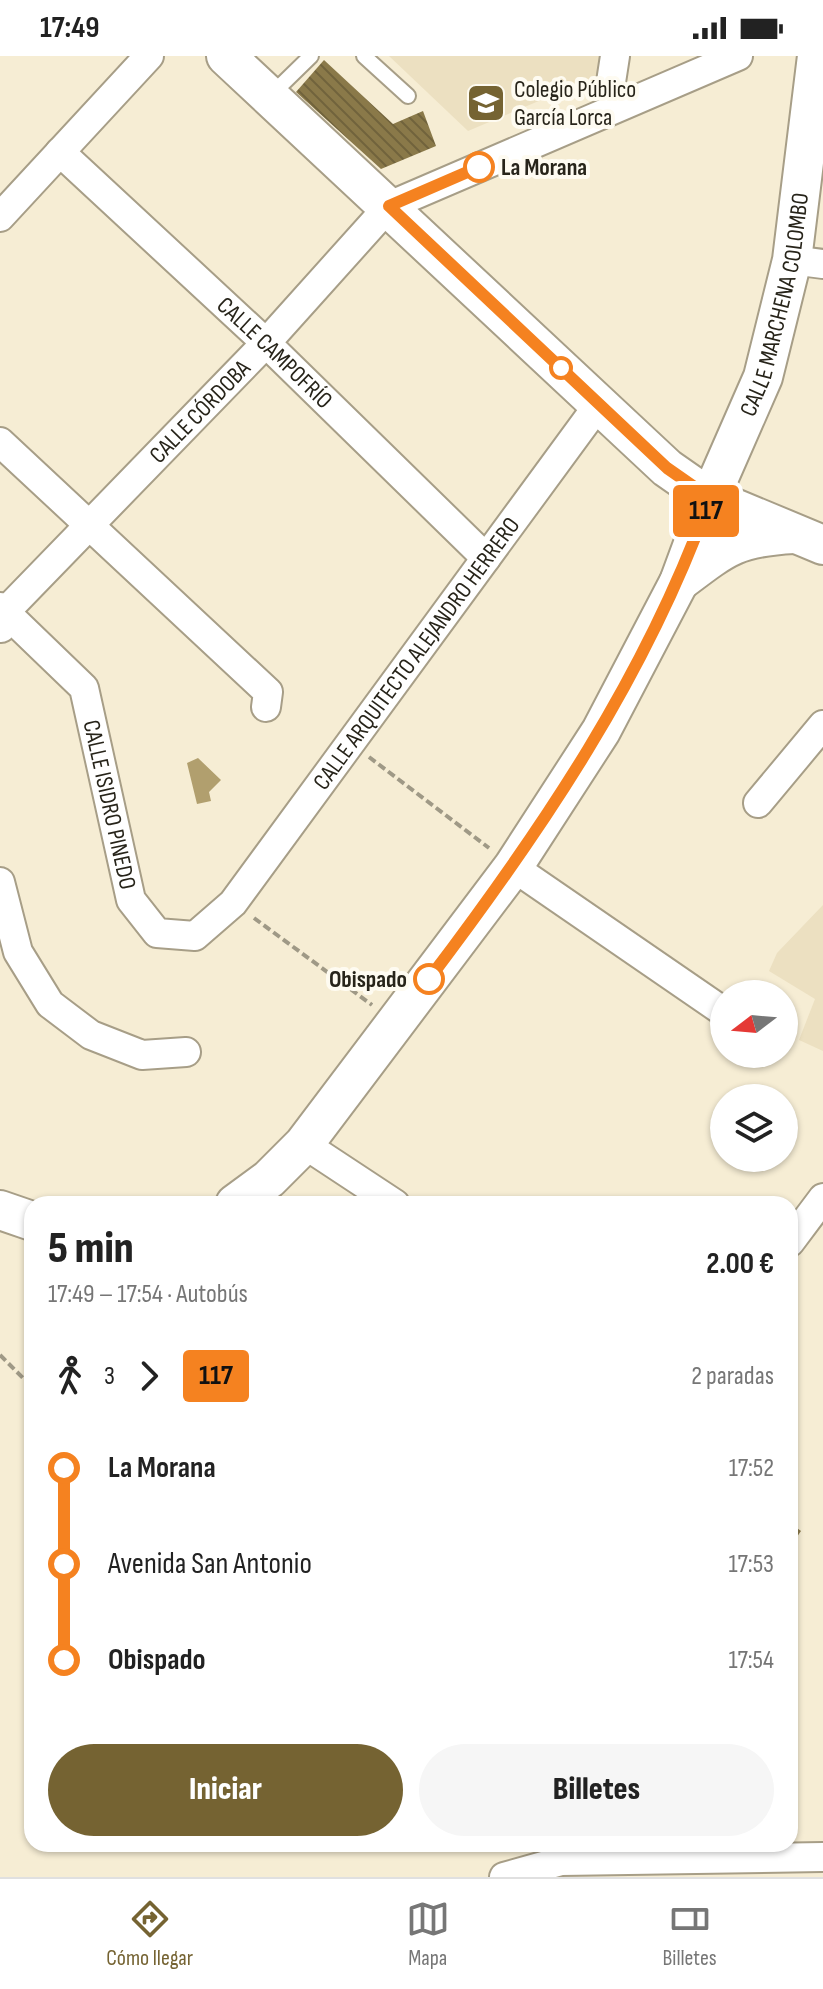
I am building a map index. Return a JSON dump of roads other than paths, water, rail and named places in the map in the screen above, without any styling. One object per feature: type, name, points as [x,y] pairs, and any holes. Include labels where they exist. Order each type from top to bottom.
[{"type":"street","points":[[0,217],[149,56]]},
{"type":"street","points":[[226,56],[667,468],[710,498],[810,540]]},
{"type":"street","points":[[389,206],[738,56]]},
{"type":"street","name":"CALLE MARCHENA COLOMBO","points":[[246,1196],[269,1179],[304,1144],[513,867],[601,731],[679,582],[710,498],[763,377],[807,262],[817,56]]},
{"type":"street","name":"CALLE CAMPOFRÍO","points":[[60,152],[266,343],[486,558]]},
{"type":"street","name":"CALLE CÓRDOBA","points":[[2,618],[266,343],[389,206]]},
{"type":"street","name":"CALLE ARQUITECTO ALEJANDRO HERRERO","points":[[240,908],[486,558],[599,404]]},
{"type":"street","points":[[0,442],[268,692],[266,707]]},
{"type":"street","points":[[679,582],[726,546],[755,536],[810,540]]},
{"type":"street","name":"CALLE ISIDRO PINEDO","points":[[2,618],[84,688],[131,900],[157,933],[195,936],[240,908]]},
{"type":"street","points":[[758,803],[823,725]]},
{"type":"street","points":[[513,867],[710,1002]]},
{"type":"street","points":[[0,882],[18,952],[50,1004],[91,1035],[142,1055],[186,1052]]},
{"type":"street","points":[[304,1144],[383,1196]]},
{"type":"street","points":[[798,1231],[823,1198]]},
{"type":"street","points":[[0,1210],[24,1218]]},
{"type":"street","points":[[504,1877],[561,1861],[823,1857]]},
{"type":"lane","points":[[270,97],[311,56]]},
{"type":"lane","points":[[364,56],[408,96]]},
{"type":"place","name":"Colegio Público García Lorca","points":[[486,103]]},
{"type":"place","name":"La Morana","points":[[479,167]]},
{"type":"place","name":"Obispado","points":[[429,979]]}]
